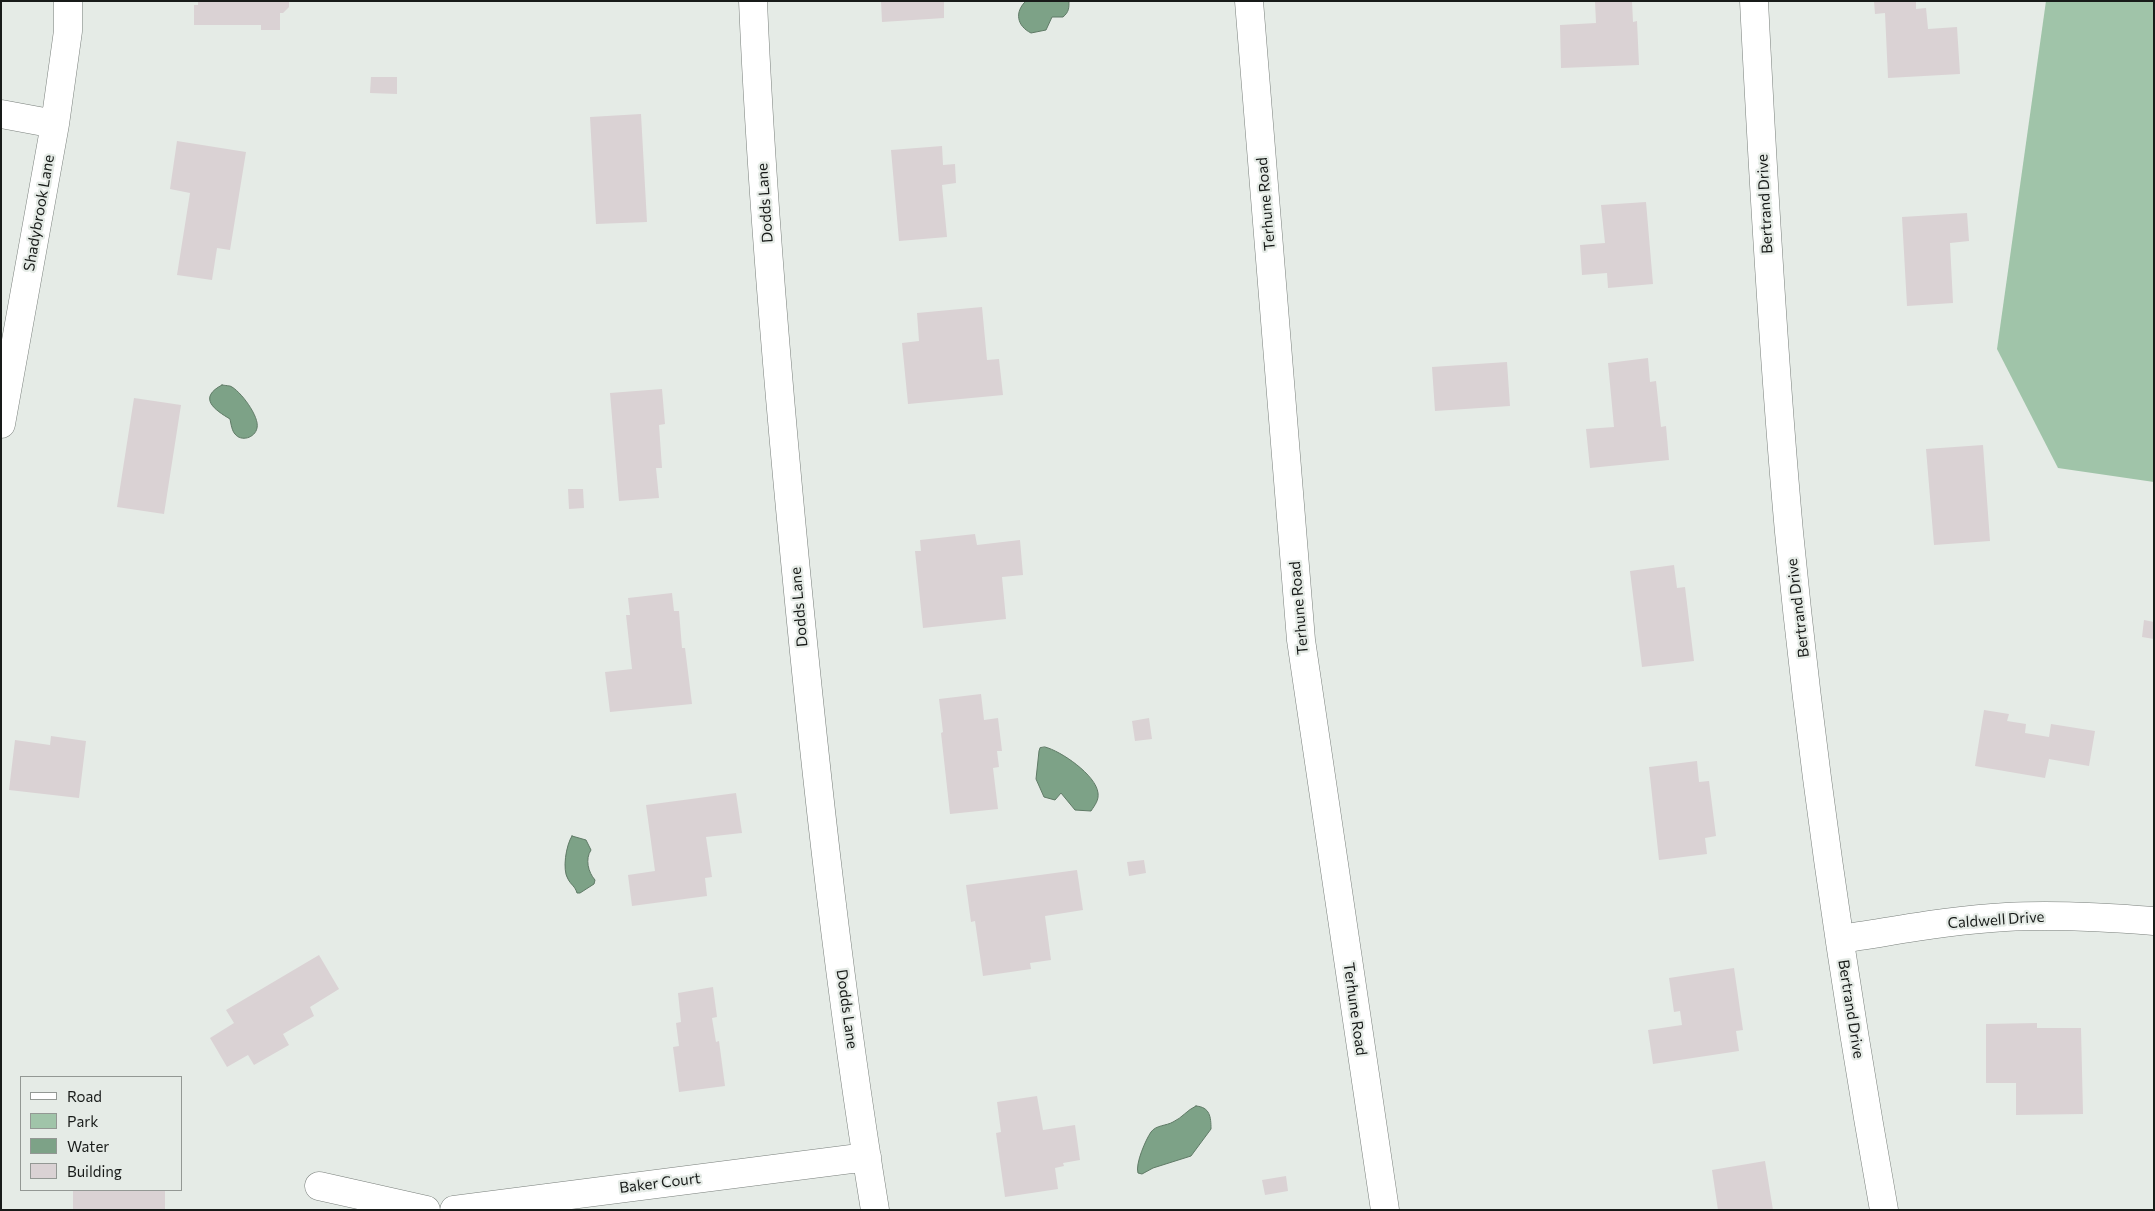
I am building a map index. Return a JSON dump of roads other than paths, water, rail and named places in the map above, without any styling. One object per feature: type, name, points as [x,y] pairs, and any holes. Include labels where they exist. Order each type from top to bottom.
[{"type":"street","name":"Shadybrook Lane","points":[[1,424],[55,124],[68,31],[68,1]]},
{"type":"street","name":"Dodds Lane","points":[[753,1],[768,242],[783,439],[804,655],[830,881],[866,1157],[875,1210]]},
{"type":"street","name":"Terhune Road","points":[[1249,1],[1301,640],[1385,1210]]},
{"type":"street","name":"Bertrand Drive","points":[[1754,1],[1766,242],[1789,533],[1823,823],[1884,1210]]},
{"type":"street","points":[[1,114],[55,124]]},
{"type":"street","name":"Caldwell Drive","points":[[1840,939],[2005,917],[2082,916],[2154,921]]},
{"type":"street","name":"Baker Court","points":[[454,1210],[866,1157]]},
{"type":"street","points":[[319,1186],[426,1210]]},
{"type":"water","points":[[1026,1],[1069,1],[1069,8],[1063,17],[1052,17],[1046,30],[1031,33],[1023,27],[1019,18],[1022,5]]},
{"type":"water","points":[[222,385],[230,386],[239,393],[255,417],[257,423],[256,431],[248,438],[241,438],[235,434],[230,419],[211,404],[211,395]]},
{"type":"water","points":[[1045,747],[1060,753],[1077,765],[1091,779],[1096,786],[1098,796],[1091,811],[1075,810],[1061,793],[1055,800],[1044,797],[1036,779],[1039,751],[1040,748]]},
{"type":"water","points":[[572,836],[586,840],[591,850],[588,857],[588,865],[595,880],[594,884],[580,893],[577,893],[569,881],[565,870],[567,851]]},
{"type":"water","points":[[1196,1106],[1204,1108],[1209,1113],[1211,1129],[1191,1156],[1153,1168],[1142,1174],[1138,1173],[1139,1158],[1151,1132],[1176,1120]]}]
